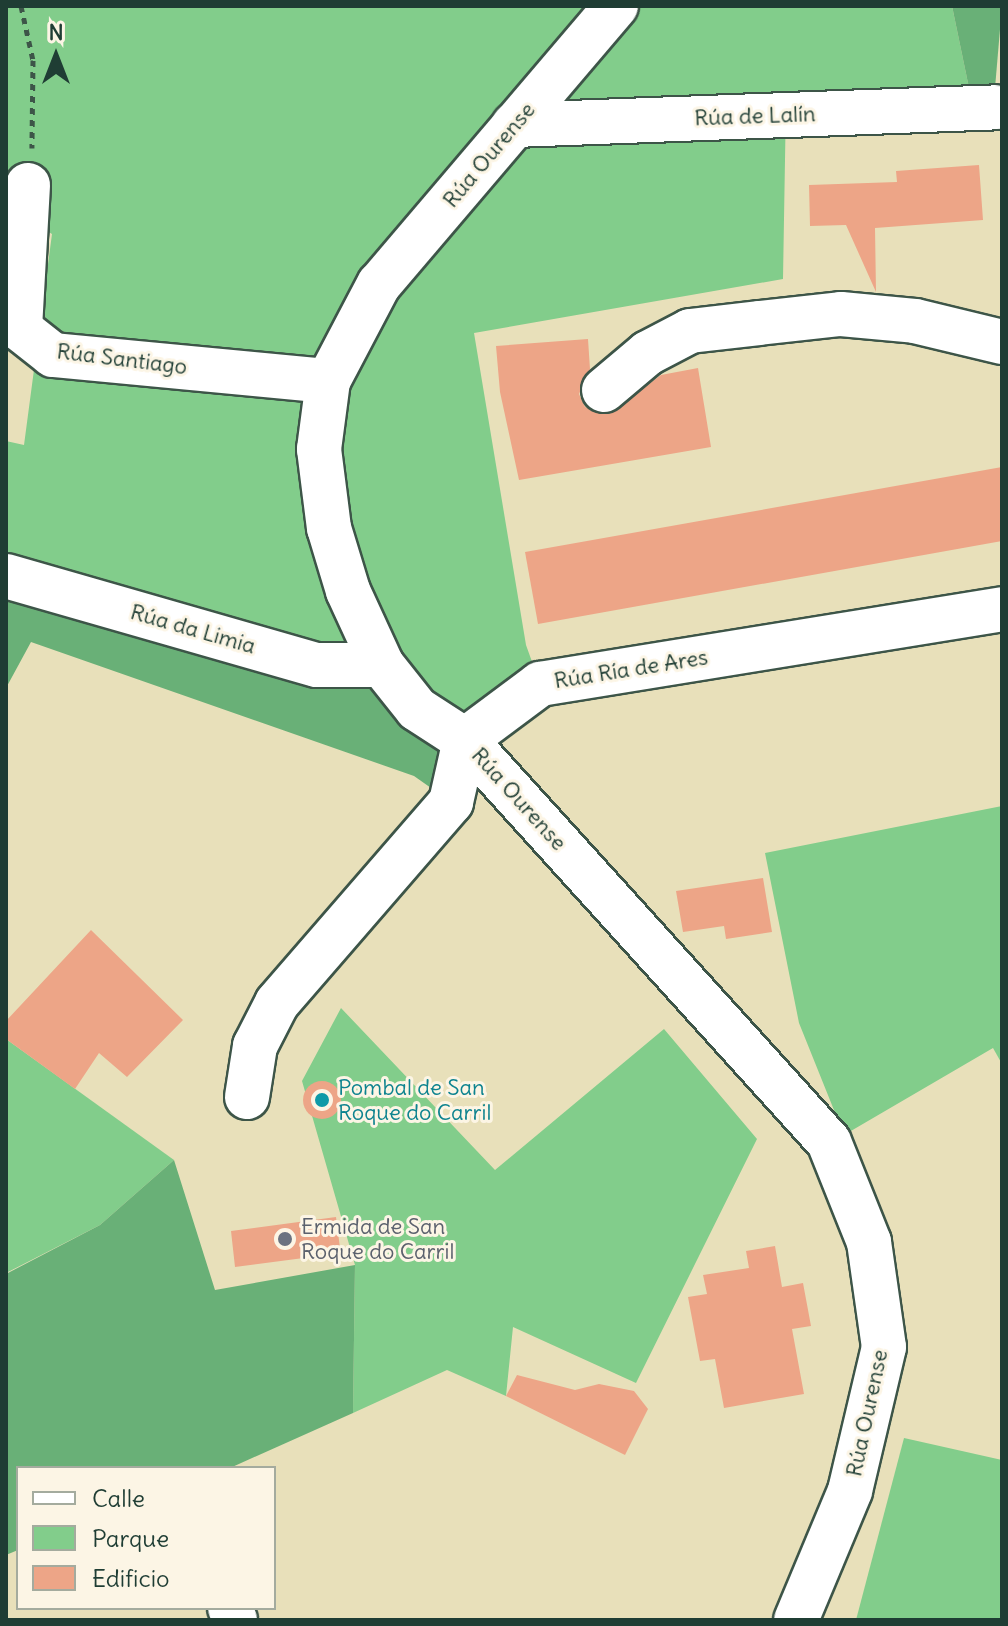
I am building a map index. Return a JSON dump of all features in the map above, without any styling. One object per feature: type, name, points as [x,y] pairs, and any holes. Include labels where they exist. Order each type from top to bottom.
[{"type":"street","name":"Rúa Ourense","points":[[616,6],[379,284],[328,381],[319,449],[329,528],[348,591],[382,665],[417,709],[465,740],[829,1142],[869,1242],[884,1347],[850,1491],[796,1620]]},
{"type":"street","name":"Rúa de Lalín","points":[[514,125],[996,107]]},
{"type":"street","name":"Rúa Santiago","points":[[28,185],[20,329],[53,355],[328,381]]},
{"type":"street","points":[[604,390],[648,353],[690,331],[841,314],[915,321],[1002,342]]},
{"type":"street","name":"Rúa da Limia","points":[[6,576],[317,665],[382,665]]},
{"type":"street","name":"Rúa Ría de Ares","points":[[465,740],[540,684],[1002,609]]},
{"type":"street","points":[[247,1097],[255,1046],[277,1003],[451,802],[465,740]]},
{"type":"path","points":[[21,6],[33,60],[28,185]]},
{"type":"green space","points":[[6,6],[952,6],[969,88],[786,101],[783,279],[474,333],[526,645],[540,684],[465,740],[6,576],[6,441],[24,445],[52,234],[6,206]]},
{"type":"green space","points":[[952,6],[1002,6],[995,88],[969,88]]},
{"type":"green space","points":[[6,576],[382,665],[465,740],[451,802],[414,776],[31,642],[6,688]]},
{"type":"green space","points":[[1002,806],[1002,1064],[993,1048],[844,1135],[799,1023],[765,853]]},
{"type":"green space","points":[[341,1008],[495,1170],[664,1029],[757,1139],[636,1383],[513,1327],[506,1396],[447,1370],[353,1413],[355,1265],[302,1081]]},
{"type":"green space","points":[[6,1039],[174,1160],[100,1225],[6,1273]]},
{"type":"green space","points":[[174,1160],[215,1290],[355,1265],[353,1413],[234,1466],[16,1466],[16,1551],[6,1555],[6,1274],[100,1225]]},
{"type":"green space","points":[[904,1438],[1002,1460],[1002,1620],[856,1620]]},
{"type":"building","points":[[979,165],[983,220],[875,228],[876,292],[846,225],[810,226],[809,185],[897,182],[896,171]]},
{"type":"building","points":[[588,339],[590,369],[579,394],[585,407],[609,414],[661,375],[698,368],[711,447],[519,480],[500,392],[496,346]]},
{"type":"building","points":[[1002,467],[1002,541],[538,624],[525,552]]},
{"type":"building","points":[[763,878],[772,932],[726,939],[724,926],[683,932],[676,891]]},
{"type":"building","points":[[91,930],[183,1020],[127,1077],[99,1053],[75,1089],[6,1039],[6,1021]]},
{"type":"building","name":"Pombal de San Roque do Carril","points":[[322,1081],[335,1087],[341,1100],[335,1113],[322,1119],[309,1113],[303,1100],[309,1087]]},
{"type":"building","name":"Ermida de San Roque do Carril","points":[[336,1217],[340,1248],[318,1250],[319,1256],[235,1267],[231,1231]]},
{"type":"building","points":[[775,1246],[782,1287],[803,1283],[811,1326],[792,1329],[804,1394],[724,1408],[715,1359],[700,1361],[688,1297],[707,1294],[703,1275],[749,1268],[746,1251]]},
{"type":"building","points":[[517,1375],[575,1390],[599,1384],[634,1391],[648,1409],[625,1455],[506,1396]]},
{"type":"place","name":"Pombal de San Roque do Carril","points":[[322,1100]]},
{"type":"place","name":"Ermida de San Roque do Carril","points":[[285,1239]]}]
